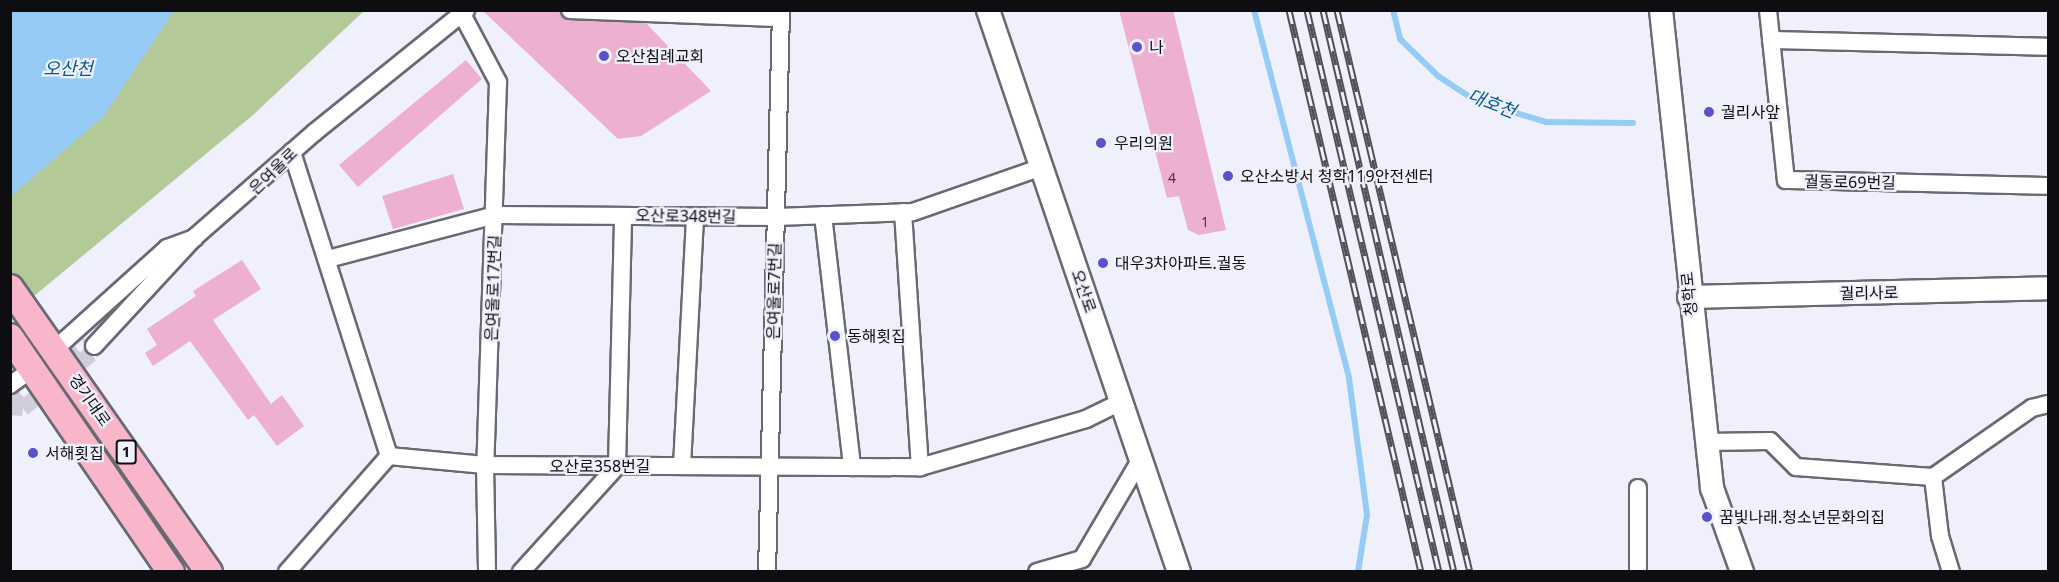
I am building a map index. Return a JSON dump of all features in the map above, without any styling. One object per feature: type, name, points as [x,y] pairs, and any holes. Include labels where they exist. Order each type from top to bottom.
[{"type":"main road","name":"경기대로","points":[[10,288],[209,572]]},
{"type":"main road","name":"경기대로","points":[[21,352],[171,572]]},
{"type":"street","points":[[570,10],[781,14]]},
{"type":"street","name":"오산로","points":[[988,10],[1179,572]]},
{"type":"street","name":"청학로","points":[[1662,10],[1689,297],[1712,488],[1742,572]]},
{"type":"street","name":"궐동로69번길","points":[[1768,10],[1786,180],[2049,186]]},
{"type":"street","name":"은여울로","points":[[94,346],[195,237],[292,152],[464,12]]},
{"type":"street","name":"은여울로17번길","points":[[464,12],[498,82],[496,215],[486,465],[487,572]]},
{"type":"street","name":"은여울로7번길","points":[[767,572],[781,14]]},
{"type":"street","points":[[1771,40],[2049,47]]},
{"type":"street","points":[[287,572],[389,456],[292,152]]},
{"type":"street","name":"오산로348번길","points":[[328,259],[496,215],[776,217],[903,212],[1042,167]]},
{"type":"street","points":[[903,212],[920,466]]},
{"type":"street","points":[[823,215],[852,467]]},
{"type":"street","points":[[521,572],[617,466],[623,216]]},
{"type":"street","points":[[682,466],[695,216]]},
{"type":"street","points":[[49,341],[167,248],[195,237]]},
{"type":"street","name":"궐리사로","points":[[1689,297],[2049,288]]},
{"type":"street","points":[[10,385],[21,352]]},
{"type":"street","name":"오산로358번길","points":[[389,456],[486,465],[769,468],[920,466],[1086,419],[1121,402]]},
{"type":"street","points":[[1707,442],[1770,441],[1796,467],[1933,477],[2032,408],[2049,404]]},
{"type":"street","points":[[1037,572],[1082,559],[1141,459]]},
{"type":"street","points":[[1933,477],[1940,536],[1951,572]]},
{"type":"street","points":[[1638,488],[1638,572]]},
{"type":"green space","points":[[11,11],[364,11],[253,115],[11,315]]},
{"type":"water","name":"오산천","points":[[11,10],[174,11],[103,117],[11,196]]},
{"type":"building","name":"오산침례교회","points":[[482,10],[558,10],[570,20],[646,23],[711,91],[641,136],[618,139]]},
{"type":"building","points":[[1119,10],[1173,10],[1226,230],[1199,235],[1188,230],[1179,196],[1167,198]]},
{"type":"building","points":[[466,60],[482,79],[358,187],[339,165]]},
{"type":"building","points":[[453,174],[464,209],[393,229],[382,196]]},
{"type":"building","points":[[242,260],[261,289],[213,320],[271,404],[282,395],[304,426],[277,446],[254,415],[248,420],[190,341],[153,366],[145,353],[157,345],[147,329],[196,296],[193,291]]},
{"type":"waterway","points":[[1254,10],[1349,378],[1367,515],[1358,572]]},
{"type":"waterway","name":"대호천","points":[[1393,10],[1400,39],[1438,76],[1476,101],[1546,122],[1633,123]]},
{"type":"tunnel","points":[[10,406],[83,347],[94,346],[91,354],[23,408],[10,407]]},
{"type":"railway","points":[[1289,10],[1421,572]]},
{"type":"railway","points":[[1307,10],[1439,572]]},
{"type":"railway","points":[[1323,10],[1454,572]]},
{"type":"railway","points":[[1337,10],[1470,572]]},
{"type":"place","name":"나","points":[[1137,47]]},
{"type":"place","name":"오산침례교회","points":[[604,56]]},
{"type":"place","name":"궐리사앞","points":[[1709,112]]},
{"type":"place","name":"우리의원","points":[[1101,143]]},
{"type":"place","name":"오산소방서 청학119안전센터","points":[[1228,176]]},
{"type":"place","name":"대우3차아파트.궐동","points":[[1103,263]]},
{"type":"place","name":"동해횟집","points":[[835,336]]},
{"type":"place","name":"서해횟집","points":[[33,453]]},
{"type":"place","name":"꿈빛나래.청소년문화의집","points":[[1707,517]]}]
